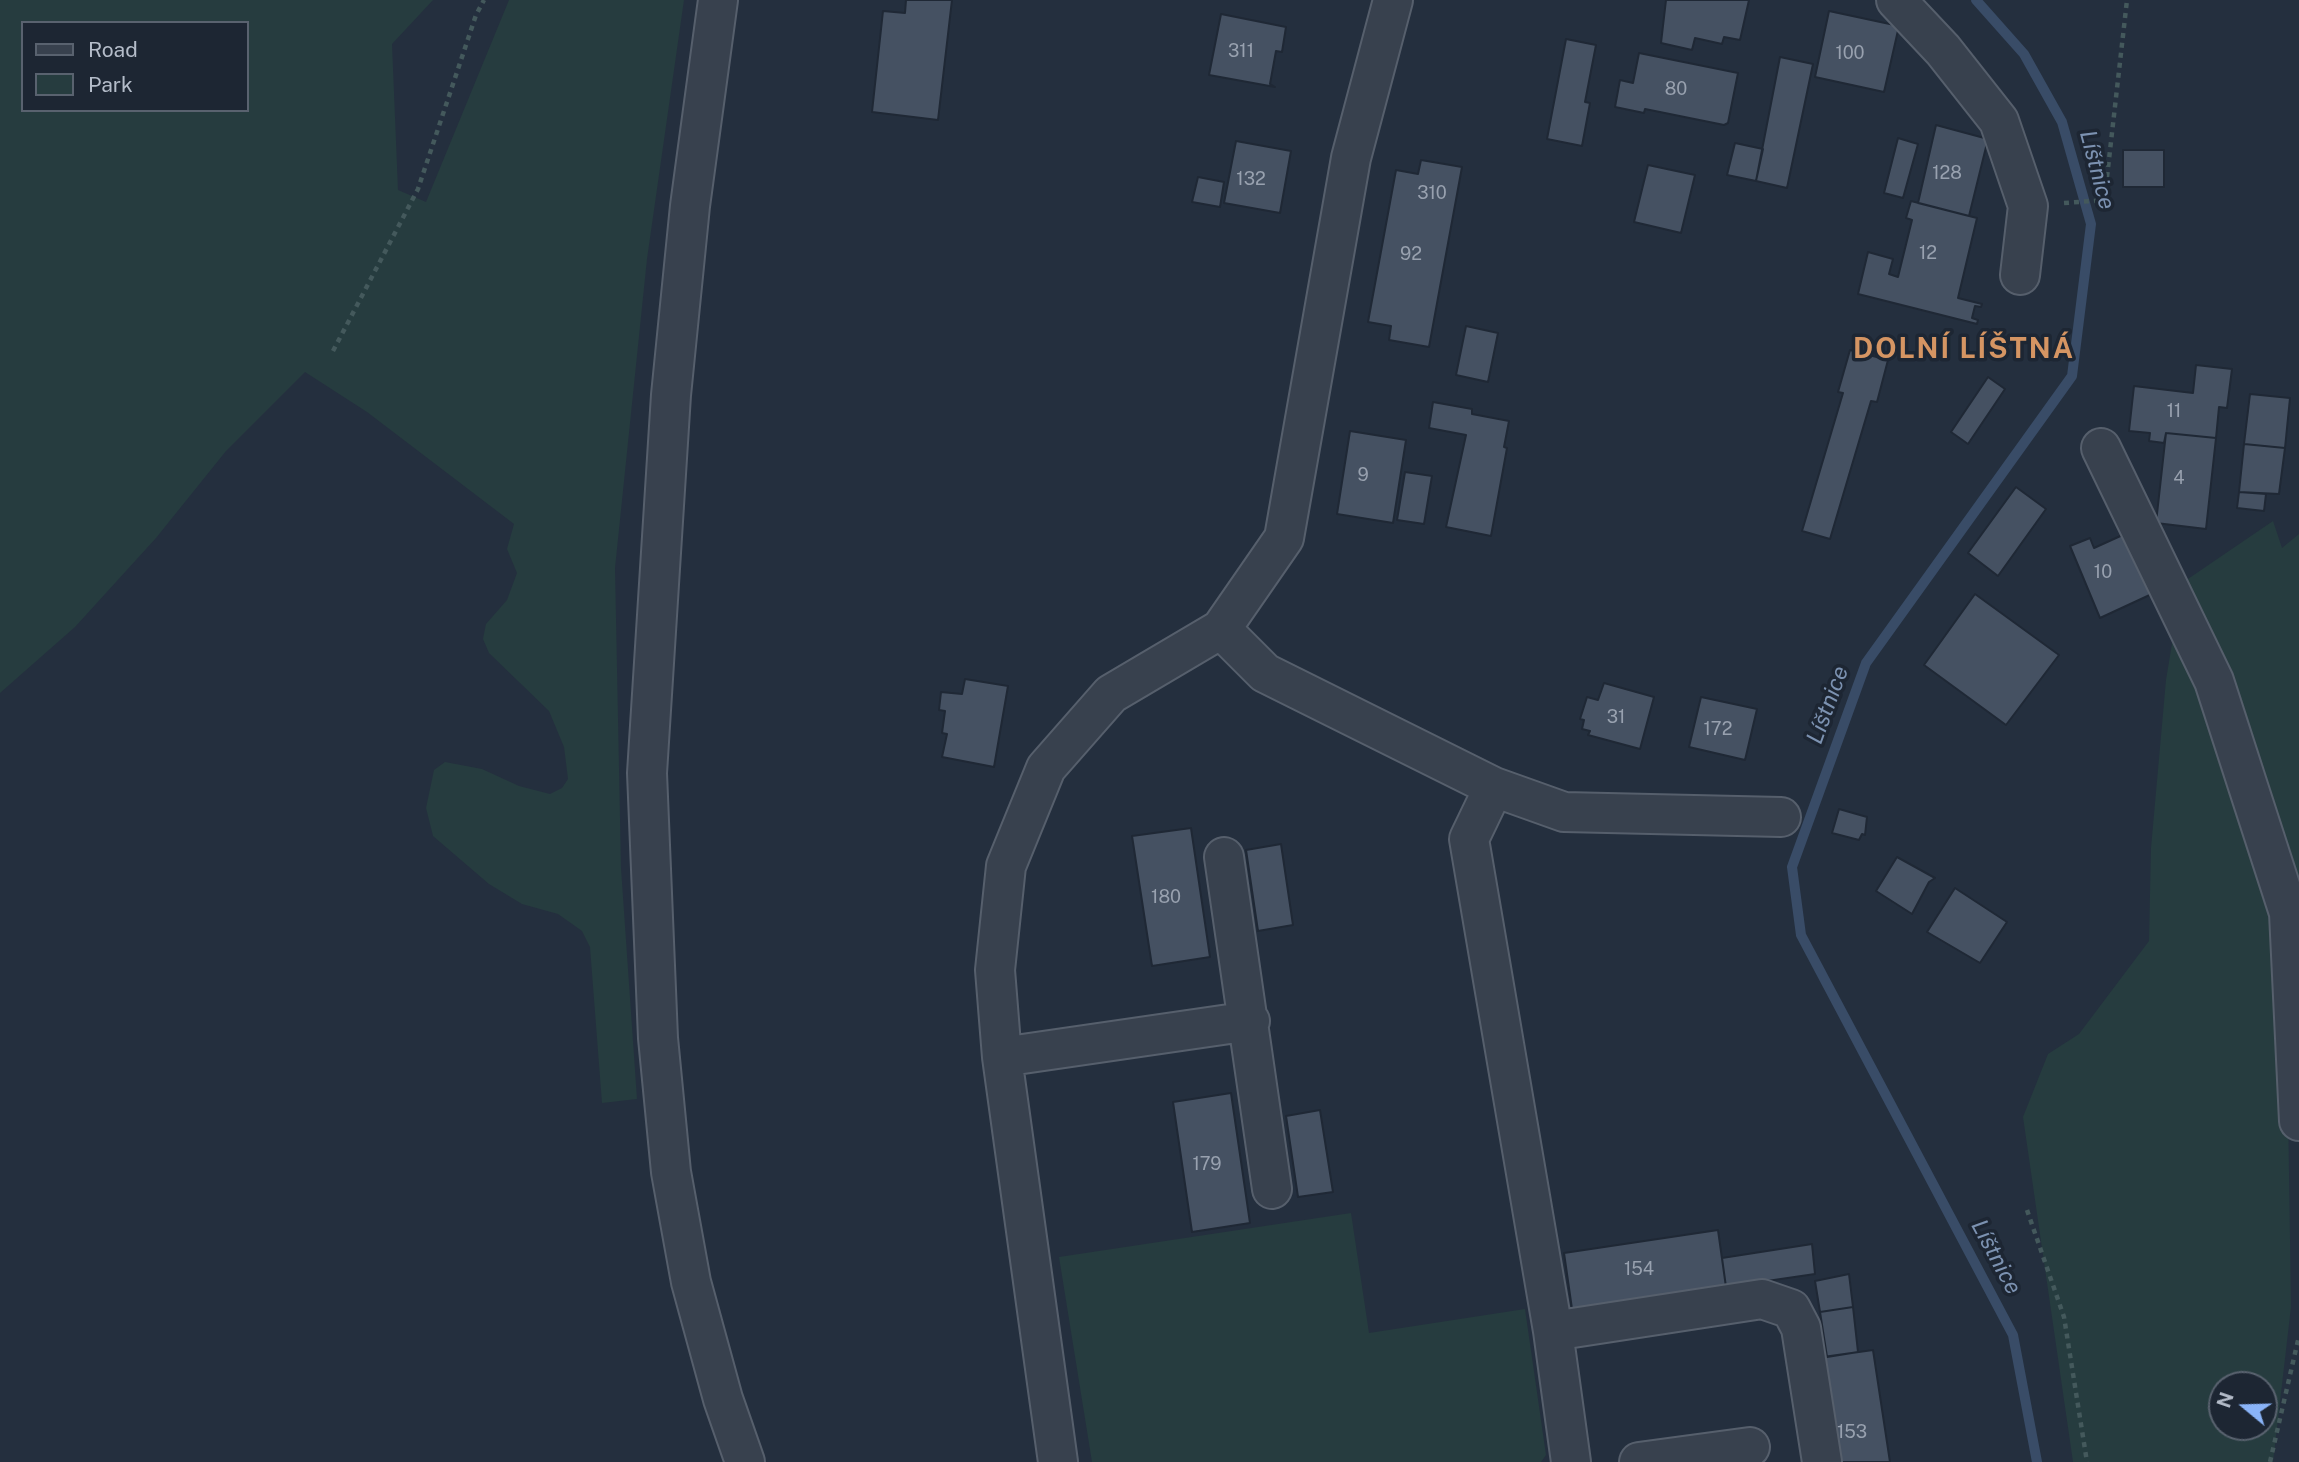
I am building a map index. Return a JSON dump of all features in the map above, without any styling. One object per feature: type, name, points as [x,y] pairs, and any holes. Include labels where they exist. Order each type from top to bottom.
[{"type":"street","points":[[718,0],[690,206],[672,382],[647,773],[658,1038],[671,1172],[691,1282],[723,1399],[745,1462]]},
{"type":"street","points":[[1058,1462],[1002,1057],[995,970],[1006,866],[1046,768],[1111,694],[1221,629],[1284,538],[1351,158],[1393,0]]},
{"type":"street","points":[[1896,0],[1943,50],[1999,121],[2028,206],[2020,275]]},
{"type":"street","points":[[2101,448],[2214,681],[2290,913],[2299,1121]]},
{"type":"street","points":[[1221,629],[1265,673],[1494,787],[1564,813],[1781,817]]},
{"type":"street","points":[[1494,787],[1469,839],[1553,1331],[1571,1462]]},
{"type":"street","points":[[1224,857],[1250,1021],[1272,1189]]},
{"type":"street","points":[[1002,1057],[1250,1021]]},
{"type":"street","points":[[1553,1331],[1762,1299],[1791,1309],[1801,1328],[1822,1462]]},
{"type":"street","points":[[1639,1462],[1750,1447]]},
{"type":"path","points":[[333,351],[418,189],[476,15],[484,0]]},
{"type":"path","points":[[2107,177],[2127,0]]},
{"type":"path","points":[[2066,203],[2107,200]]},
{"type":"path","points":[[2027,1210],[2064,1317],[2087,1462]]},
{"type":"path","points":[[2270,1462],[2299,1336]]},
{"type":"green space","points":[[0,0],[433,0],[392,44],[398,190],[426,202],[509,0],[684,0],[647,259],[615,568],[621,868],[637,1099],[602,1103],[590,947],[582,931],[558,914],[522,904],[489,884],[433,836],[426,808],[434,770],[445,762],[482,769],[519,786],[550,794],[562,788],[568,779],[564,747],[549,711],[489,653],[483,639],[486,624],[507,600],[517,573],[507,549],[514,524],[367,412],[305,372],[226,451],[156,538],[75,627],[0,693]]},
{"type":"green space","points":[[2273,521],[2282,548],[2299,534],[2299,964],[2286,971],[2291,1307],[2278,1419],[2278,1371],[2208,1371],[2208,1441],[2275,1441],[2273,1462],[2073,1462],[2023,1117],[2048,1054],[2079,1034],[2149,941],[2151,848],[2166,680],[2182,583]]},
{"type":"green space","points":[[1351,1213],[1369,1333],[1525,1309],[1546,1455],[1541,1462],[1092,1462],[1059,1257]]},
{"type":"building","points":[[906,0],[952,0],[938,120],[872,112],[883,11],[905,13]]},
{"type":"building","points":[[1666,0],[1749,0],[1740,40],[1724,37],[1722,44],[1695,38],[1692,50],[1661,43]]},
{"type":"building","points":[[1829,11],[1899,26],[1884,92],[1815,77]]},
{"type":"building","points":[[1221,14],[1286,27],[1282,52],[1276,51],[1270,84],[1275,87],[1209,75]]},
{"type":"building","points":[[1566,39],[1596,45],[1585,102],[1590,103],[1582,146],[1547,139]]},
{"type":"building","points":[[1639,53],[1738,73],[1728,123],[1724,125],[1645,109],[1644,113],[1615,107],[1620,80],[1633,83]]},
{"type":"building","points":[[1780,57],[1813,64],[1787,188],[1756,181]]},
{"type":"building","points":[[1936,125],[1988,139],[1969,216],[1918,203]]},
{"type":"building","points":[[1898,138],[1918,144],[1903,198],[1884,193]]},
{"type":"building","points":[[1236,141],[1291,151],[1280,213],[1224,203]]},
{"type":"building","points":[[1735,143],[1763,149],[1756,181],[1727,175]]},
{"type":"building","points":[[2123,150],[2164,150],[2164,187],[2123,187]]},
{"type":"building","points":[[1421,160],[1462,167],[1429,347],[1389,340],[1391,326],[1368,322],[1396,170],[1418,174]]},
{"type":"building","points":[[1648,165],[1695,175],[1681,233],[1634,222]]},
{"type":"building","points":[[1198,177],[1224,182],[1220,207],[1192,202]]},
{"type":"building","points":[[1911,201],[1977,218],[1958,298],[1982,304],[1981,307],[1975,306],[1972,318],[1978,320],[1977,324],[1858,294],[1868,252],[1893,259],[1889,274],[1898,277],[1912,220],[1906,218]]},
{"type":"building","points":[[1466,326],[1498,333],[1488,382],[1456,375]]},
{"type":"building","points":[[1850,350],[1888,360],[1877,402],[1871,401],[1830,539],[1802,531],[1843,393],[1838,392]]},
{"type":"building","points":[[2196,365],[2232,369],[2227,408],[2219,407],[2216,438],[2166,433],[2164,443],[2149,441],[2150,433],[2129,431],[2134,386],[2193,393]]},
{"type":"building","points":[[1988,377],[2005,389],[1968,444],[1951,432]]},
{"type":"building","points":[[2250,394],[2290,398],[2285,448],[2244,444]]},
{"type":"building","points":[[1433,402],[1472,409],[1472,414],[1509,421],[1504,447],[1507,448],[1491,536],[1446,527],[1466,435],[1429,428]]},
{"type":"building","points":[[1350,431],[1406,440],[1393,523],[1337,514]]},
{"type":"building","points":[[2166,433],[2216,438],[2206,529],[2156,523]]},
{"type":"building","points":[[2244,444],[2285,448],[2279,494],[2239,492]]},
{"type":"building","points":[[1405,472],[1432,476],[1424,524],[1397,520]]},
{"type":"building","points":[[2016,487],[2046,509],[1998,576],[1968,553]]},
{"type":"building","points":[[2239,492],[2266,494],[2264,511],[2237,508]]},
{"type":"building","points":[[2127,533],[2154,593],[2100,618],[2070,546],[2090,538],[2094,548]]},
{"type":"building","points":[[1975,594],[2059,655],[2006,725],[1924,665]]},
{"type":"building","points":[[965,679],[1008,686],[994,767],[942,757],[947,734],[942,733],[945,711],[939,710],[941,692],[962,694]]},
{"type":"building","points":[[1604,683],[1654,697],[1640,749],[1588,735],[1590,731],[1582,729],[1584,720],[1580,719],[1587,697],[1598,700]]},
{"type":"building","points":[[1701,697],[1757,709],[1745,760],[1689,747]]},
{"type":"building","points":[[1839,809],[1867,817],[1865,835],[1862,834],[1859,840],[1832,833]]},
{"type":"building","points":[[1191,828],[1210,957],[1152,966],[1132,836]]},
{"type":"building","points":[[1281,844],[1293,925],[1258,931],[1246,850]]},
{"type":"building","points":[[1897,857],[1935,878],[1929,882],[1912,914],[1876,891]]},
{"type":"building","points":[[1955,888],[2007,922],[1980,963],[1927,932]]},
{"type":"building","points":[[1231,1093],[1250,1223],[1192,1232],[1173,1102]]},
{"type":"building","points":[[1320,1110],[1333,1192],[1298,1197],[1286,1116]]},
{"type":"building","points":[[1718,1230],[1726,1287],[1572,1309],[1564,1253]]},
{"type":"building","points":[[1812,1244],[1815,1274],[1726,1287],[1722,1258]]},
{"type":"building","points":[[1849,1274],[1853,1307],[1820,1312],[1815,1281]]},
{"type":"building","points":[[1853,1307],[1858,1352],[1827,1357],[1820,1312]]},
{"type":"building","points":[[1873,1350],[1890,1462],[1832,1462],[1816,1358]]},
{"type":"waterway","name":"Líštnice","points":[[1976,0],[2024,54],[2062,122],[2091,224],[2072,376],[1866,663],[1792,867],[1801,935],[2013,1335],[2037,1462]]},
{"type":"district","name":"DOLNÍ LÍŠTNÁ","points":[[1964,349]]}]
